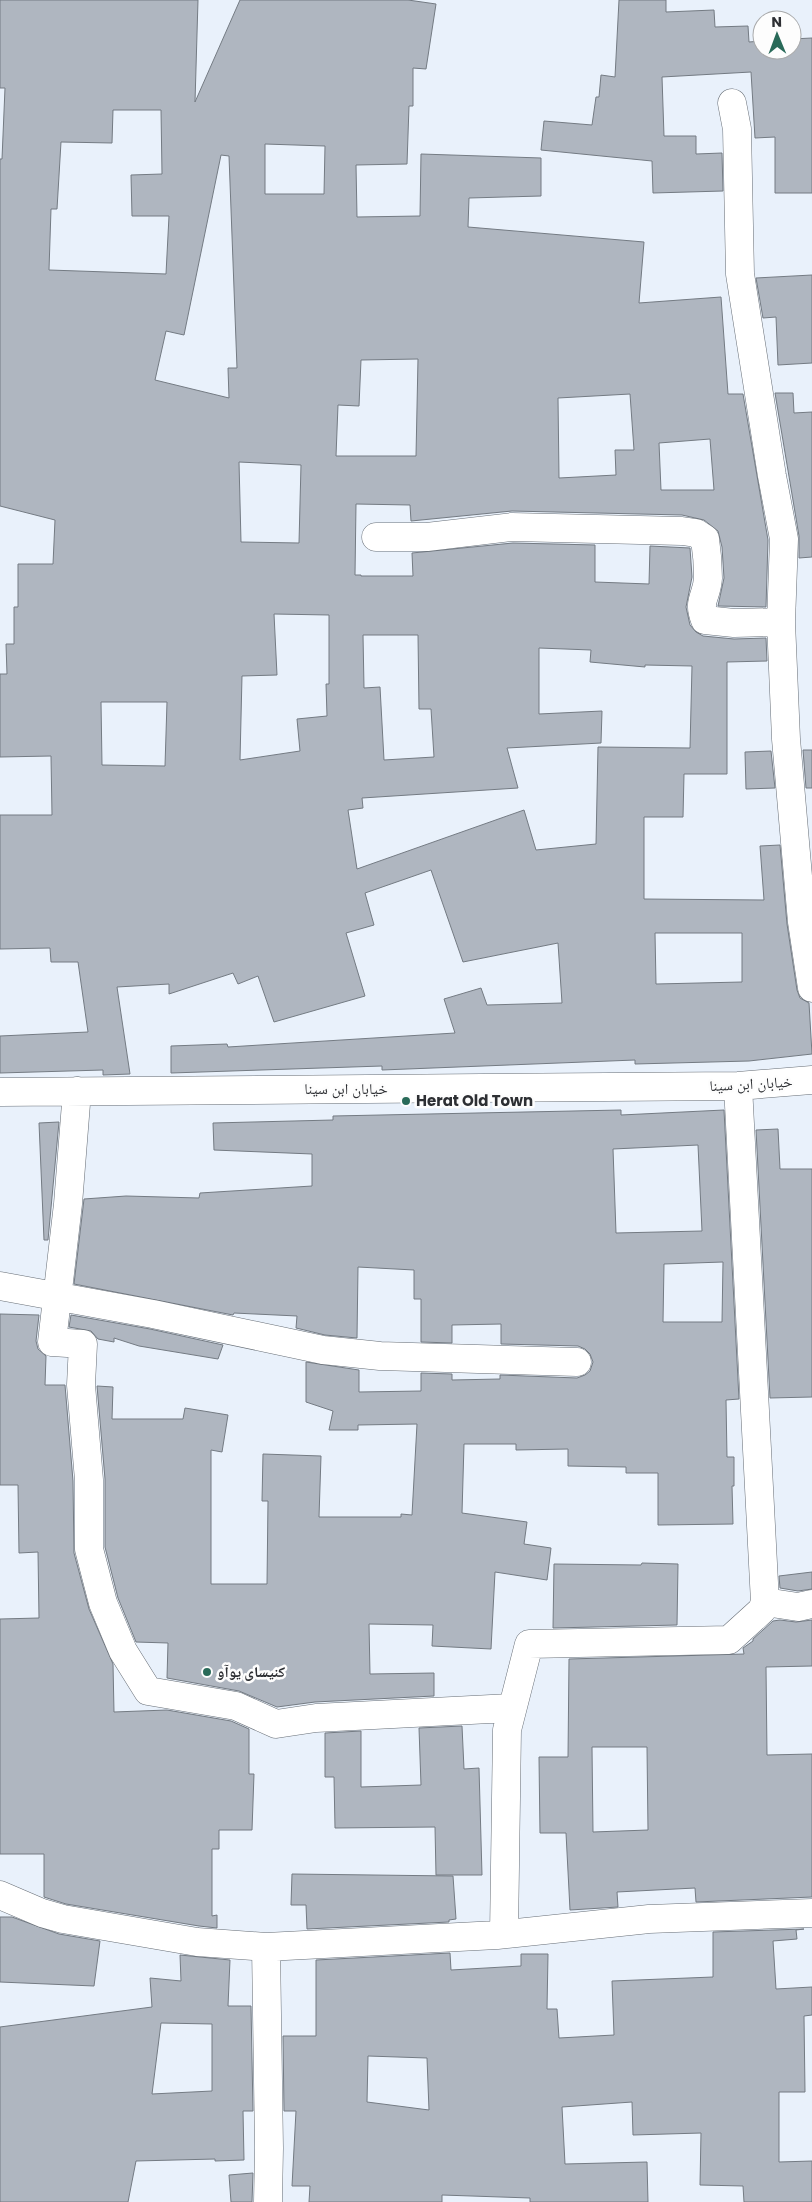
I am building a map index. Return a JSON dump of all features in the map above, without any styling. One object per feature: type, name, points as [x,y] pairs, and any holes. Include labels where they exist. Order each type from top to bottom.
[{"type":"street","points":[[732,103],[737,129],[740,274],[772,476],[784,539],[781,622],[786,739],[802,922],[812,988]]},
{"type":"street","points":[[376,537],[427,536],[512,527],[639,529],[696,533],[705,539],[707,556],[708,580],[700,608],[705,620],[781,622]]},
{"type":"street","name":"خیابان ابن سینا","points":[[0,1092],[738,1086],[812,1080]]},
{"type":"street","points":[[504,1934],[507,1730],[529,1644],[729,1640],[762,1610],[765,1602],[738,1086]]},
{"type":"street","points":[[77,1090],[52,1342],[83,1344],[81,1385],[89,1480],[89,1549],[103,1603],[123,1651],[148,1691],[236,1706],[276,1724],[316,1718],[512,1708]]},
{"type":"street","points":[[0,1286],[323,1350],[380,1356],[577,1362]]},
{"type":"street","points":[[765,1602],[798,1607],[812,1604]]},
{"type":"street","points":[[0,1895],[42,1913],[63,1919],[197,1942],[266,1947],[504,1934],[650,1918],[812,1913]]},
{"type":"street","points":[[266,1947],[268,2202]]},
{"type":"building","points":[[0,0],[198,0],[195,102],[240,0],[408,0],[436,4],[426,69],[413,68],[413,106],[409,106],[407,164],[356,165],[357,217],[420,216],[421,154],[541,158],[541,196],[469,198],[468,227],[644,242],[639,303],[721,297],[728,394],[743,394],[768,540],[766,607],[718,606],[724,578],[722,547],[718,531],[704,520],[682,515],[512,511],[411,521],[410,505],[356,504],[355,575],[413,576],[412,553],[513,543],[595,545],[595,582],[649,584],[650,546],[690,548],[692,577],[686,607],[690,625],[703,636],[734,639],[766,638],[767,661],[727,662],[727,774],[684,774],[683,817],[644,817],[644,899],[764,900],[760,846],[780,845],[787,924],[797,990],[800,998],[809,1003],[812,1054],[749,1061],[635,1064],[635,1060],[382,1070],[382,1066],[171,1073],[171,1046],[227,1044],[228,1047],[455,1033],[444,999],[481,988],[487,1005],[562,1003],[558,943],[463,962],[431,870],[365,893],[374,925],[346,933],[365,996],[274,1022],[258,976],[238,984],[233,973],[169,994],[169,984],[117,987],[130,1074],[103,1075],[103,1070],[0,1073],[0,1036],[88,1032],[78,962],[51,962],[50,948],[0,949],[0,815],[52,815],[51,756],[0,757],[0,674],[7,674],[6,644],[14,644],[14,607],[18,607],[18,564],[53,564],[55,520],[0,506],[0,159],[2,159],[5,88],[0,88]],"holes":[[[113,110],[161,110],[162,174],[131,175],[132,216],[169,216],[166,274],[49,270],[51,209],[57,209],[61,142],[112,143]],[[265,144],[325,146],[324,194],[265,194]],[[221,155],[229,156],[237,368],[228,368],[229,398],[155,380],[166,331],[184,335]],[[418,359],[416,456],[336,456],[338,405],[359,406],[361,360]],[[630,394],[634,450],[615,450],[616,475],[559,478],[558,398]],[[710,439],[714,490],[661,490],[659,443]],[[239,462],[301,465],[299,543],[241,542]],[[274,614],[329,615],[329,684],[326,684],[327,716],[297,719],[300,751],[240,760],[242,676],[277,675]],[[363,635],[418,635],[419,709],[431,709],[434,757],[384,760],[380,687],[364,688]],[[539,648],[591,650],[590,662],[645,667],[645,665],[692,666],[690,748],[598,747],[596,844],[536,850],[524,810],[357,869],[348,810],[363,808],[362,798],[518,788],[507,748],[601,743],[602,711],[539,714]],[[101,702],[167,702],[165,766],[102,765]],[[655,933],[742,933],[742,982],[656,984]]]},
{"type":"building","points":[[619,0],[666,0],[666,12],[714,10],[715,27],[748,26],[749,42],[752,42],[752,60],[802,60],[802,38],[812,38],[812,193],[775,193],[775,137],[755,138],[751,72],[662,77],[664,136],[696,136],[696,154],[722,153],[723,191],[653,193],[652,161],[541,150],[544,121],[592,125],[596,97],[599,97],[601,75],[615,77]]},
{"type":"building","points":[[812,275],[812,363],[778,365],[776,317],[763,318],[756,278]]},
{"type":"building","points":[[775,393],[793,393],[794,413],[812,412],[812,557],[799,558],[799,536]]},
{"type":"building","points":[[803,750],[812,750],[812,788],[806,788]]},
{"type":"building","points":[[771,751],[775,788],[746,789],[745,752]]},
{"type":"building","points":[[621,1110],[621,1115],[724,1110],[739,1399],[726,1400],[727,1457],[734,1457],[734,1486],[732,1486],[733,1524],[658,1525],[658,1473],[626,1473],[626,1467],[568,1466],[568,1449],[516,1450],[516,1444],[464,1444],[462,1513],[527,1522],[524,1544],[551,1548],[547,1580],[495,1572],[491,1649],[432,1646],[433,1625],[369,1624],[370,1674],[434,1673],[434,1696],[315,1702],[277,1707],[239,1691],[167,1678],[168,1643],[136,1642],[118,1598],[105,1547],[105,1479],[97,1386],[113,1387],[112,1419],[183,1419],[185,1408],[228,1415],[222,1452],[211,1450],[211,1584],[267,1584],[268,1501],[262,1501],[263,1454],[321,1456],[319,1517],[401,1517],[401,1514],[412,1515],[417,1424],[358,1425],[358,1430],[329,1430],[333,1411],[306,1402],[306,1362],[359,1370],[359,1392],[421,1391],[421,1373],[452,1374],[452,1380],[500,1379],[500,1375],[577,1378],[590,1371],[593,1362],[590,1354],[578,1346],[501,1344],[501,1324],[452,1325],[452,1343],[421,1342],[421,1299],[414,1299],[414,1270],[358,1267],[357,1338],[325,1335],[296,1328],[297,1316],[234,1313],[233,1315],[74,1284],[84,1199],[126,1196],[199,1198],[200,1193],[312,1186],[312,1154],[214,1150],[213,1123],[333,1120],[333,1116]],"holes":[[[698,1145],[702,1231],[616,1233],[613,1149]],[[723,1262],[722,1322],[663,1322],[664,1264]]]},
{"type":"building","points":[[59,1122],[48,1240],[44,1240],[39,1123]]},
{"type":"building","points":[[778,1129],[780,1169],[812,1169],[812,1397],[770,1398],[756,1130]]},
{"type":"building","points":[[0,1314],[39,1315],[36,1341],[38,1349],[46,1356],[45,1385],[65,1385],[73,1481],[74,1553],[89,1609],[113,1664],[114,1712],[167,1710],[231,1721],[249,1729],[249,1774],[254,1774],[252,1830],[219,1830],[219,1849],[212,1849],[212,1916],[217,1915],[217,1928],[66,1904],[44,1897],[44,1854],[0,1854],[0,1619],[39,1618],[38,1552],[19,1553],[18,1485],[0,1485]]},
{"type":"building","points":[[71,1315],[150,1329],[223,1345],[218,1359],[139,1346],[114,1338],[114,1342],[98,1339],[91,1331],[69,1327]]},
{"type":"building","points":[[642,1563],[678,1564],[677,1625],[553,1628],[554,1564],[641,1565]]},
{"type":"building","points":[[812,1572],[812,1589],[798,1591],[780,1588],[779,1576]]},
{"type":"building","points":[[812,1620],[812,1666],[766,1667],[767,1755],[812,1754],[812,1897],[696,1902],[695,1888],[617,1892],[618,1907],[570,1910],[566,1833],[540,1833],[539,1757],[568,1757],[569,1659],[744,1654],[743,1648],[773,1621],[796,1622]],"holes":[[[592,1747],[647,1747],[648,1830],[593,1832]]]},
{"type":"building","points":[[462,1726],[464,1769],[479,1768],[482,1875],[436,1875],[435,1827],[335,1828],[334,1777],[325,1777],[325,1733],[361,1731],[361,1787],[421,1785],[419,1728]]},
{"type":"building","points":[[292,1874],[453,1876],[456,1919],[449,1920],[449,1922],[307,1929],[306,1905],[291,1905]]},
{"type":"building","points":[[0,1917],[12,1917],[59,1934],[100,1941],[94,1986],[0,1982]]},
{"type":"building","points":[[804,1929],[796,1930],[797,1939],[773,1941],[776,1989],[812,1987],[812,2015],[804,2016],[805,2092],[779,2092],[779,2162],[812,2161],[812,2202],[744,2202],[743,2186],[700,2185],[701,2133],[633,2135],[632,2102],[562,2107],[565,2164],[647,2162],[648,2202],[530,2202],[530,2198],[442,2195],[442,2202],[309,2202],[310,2186],[292,2186],[296,2111],[284,2111],[283,2036],[316,2036],[316,1960],[450,1953],[451,1970],[521,1966],[521,1954],[548,1954],[547,2009],[557,2009],[559,2038],[614,2035],[612,1981],[713,1977],[713,1932]],"holes":[[[368,2056],[427,2058],[429,2110],[367,2102]]]},
{"type":"building","points":[[180,1955],[230,1960],[228,2006],[251,2006],[253,2111],[243,2111],[244,2160],[136,2161],[128,2202],[0,2202],[0,2027],[152,2007],[150,1978],[181,1981]],"holes":[[[161,2023],[212,2024],[212,2091],[152,2094]]]},
{"type":"building","points":[[253,2173],[252,2202],[231,2202],[229,2175]]},
{"type":"place","name":"Herat Old Town","points":[[406,1101]]},
{"type":"place","name":"کنیسای یوآو","points":[[207,1672]]}]
